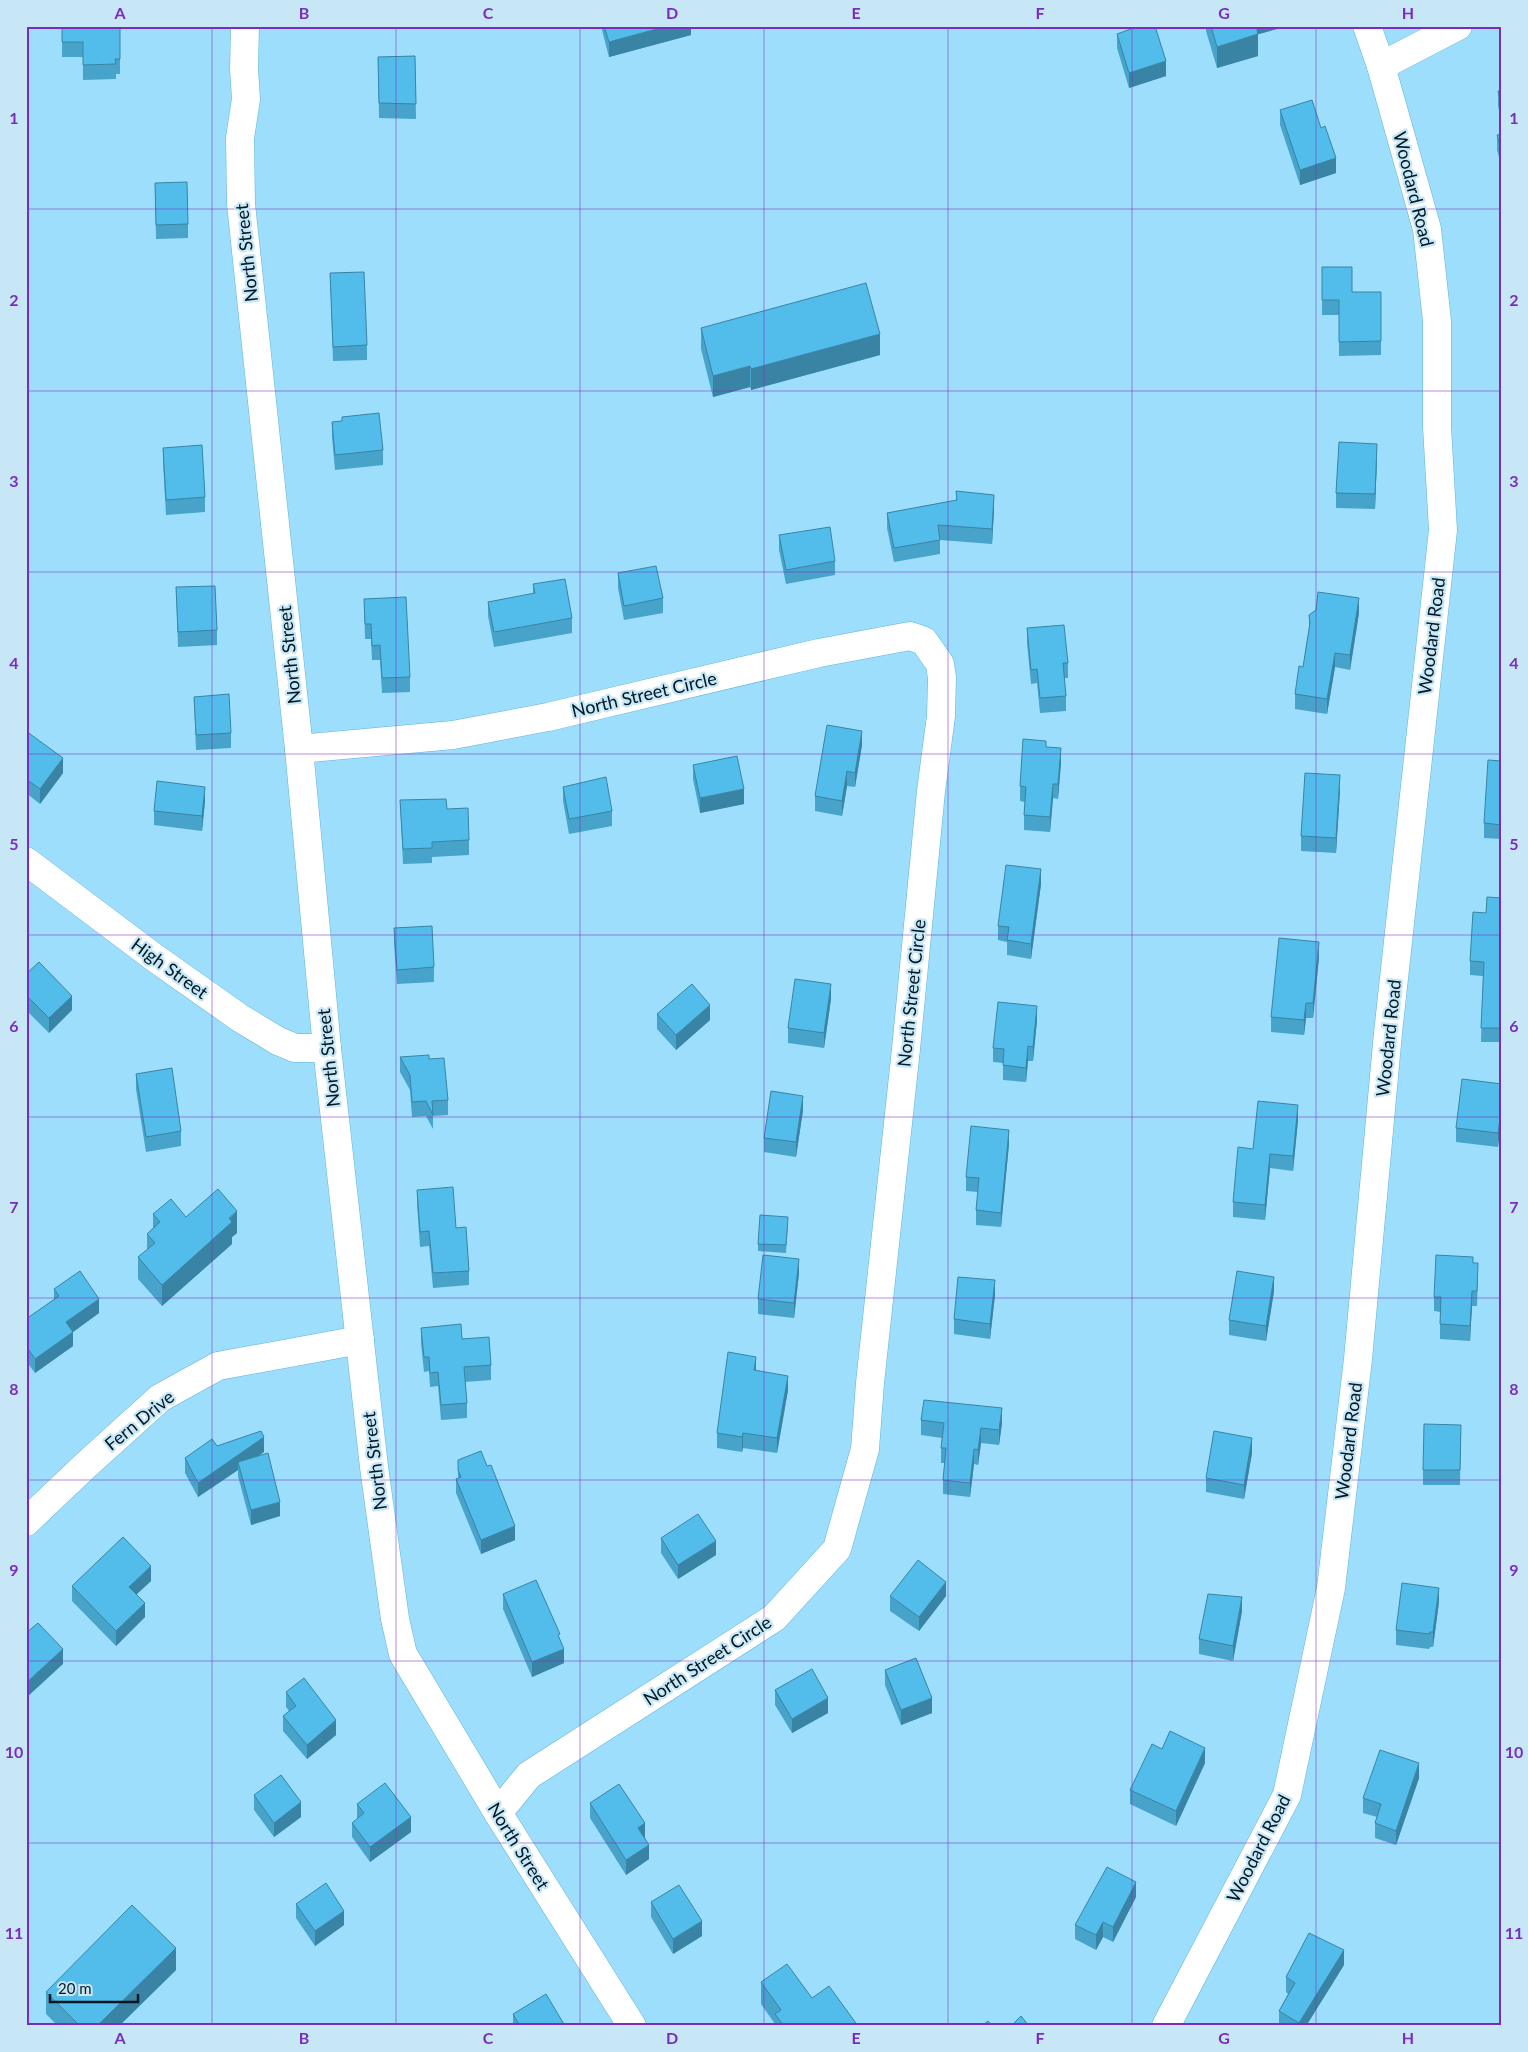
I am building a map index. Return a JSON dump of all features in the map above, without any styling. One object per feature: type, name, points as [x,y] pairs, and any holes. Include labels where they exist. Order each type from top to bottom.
[{"type":"street","name":"North Street","points":[[245,26],[244,69],[246,99],[240,138],[241,204],[299,749],[327,1048],[391,1602],[403,1654],[498,1813],[632,2026]]},
{"type":"street","name":"Woodard Road","points":[[1166,2026],[1287,1795],[1331,1588],[1358,1359],[1388,1033],[1443,530],[1437,427],[1437,321],[1428,229],[1381,66],[1366,26]]},
{"type":"street","points":[[1381,66],[1458,26]]},
{"type":"street","name":"North Street Circle","points":[[299,749],[453,734],[548,717],[819,652],[910,636],[924,641],[940,664],[942,678],[941,716],[931,791],[906,1049],[870,1383],[865,1450],[838,1549],[774,1618],[529,1775],[498,1813]]},
{"type":"street","name":"High Street","points":[[26,860],[155,958],[240,1018],[295,1048],[327,1048]]},
{"type":"street","name":"Fern Drive","points":[[26,1522],[160,1398],[218,1366],[360,1340]]},
{"type":"building","points":[[62,26],[120,26],[120,59],[115,59],[116,64],[83,65],[83,42],[62,42]]},
{"type":"building","points":[[604,26],[668,26],[609,42]]},
{"type":"building","points":[[1139,26],[1155,26],[1166,61],[1129,73],[1117,34]]},
{"type":"building","points":[[1211,26],[1256,26],[1258,34],[1217,47]]},
{"type":"building","points":[[415,56],[416,104],[379,103],[378,57]]},
{"type":"building","points":[[1502,90],[1502,107],[1498,91]]},
{"type":"building","points":[[1312,100],[1321,128],[1325,126],[1336,158],[1300,170],[1280,110]]},
{"type":"building","points":[[1502,134],[1502,153],[1497,135]]},
{"type":"building","points":[[187,182],[188,224],[156,225],[155,183]]},
{"type":"building","points":[[1322,267],[1352,267],[1352,292],[1381,292],[1381,341],[1339,342],[1339,300],[1322,300]]},
{"type":"building","points":[[364,272],[367,345],[333,347],[330,273]]},
{"type":"building","points":[[866,283],[880,334],[751,369],[750,366],[713,376],[701,328]]},
{"type":"building","points":[[379,413],[383,450],[335,455],[332,422],[342,421],[342,417]]},
{"type":"building","points":[[1339,442],[1377,444],[1375,494],[1336,493]]},
{"type":"building","points":[[202,445],[205,497],[166,500],[163,448]]},
{"type":"building","points":[[956,491],[994,495],[992,529],[938,525],[940,540],[894,548],[887,513],[957,500]]},
{"type":"building","points":[[830,527],[835,561],[786,570],[779,535]]},
{"type":"building","points":[[656,566],[663,598],[624,606],[618,573]]},
{"type":"building","points":[[565,579],[572,618],[494,632],[488,602],[535,593],[533,584]]},
{"type":"building","points":[[215,586],[217,630],[178,632],[176,587]]},
{"type":"building","points":[[1318,592],[1359,598],[1350,655],[1335,653],[1327,699],[1295,694],[1299,666],[1303,667],[1310,623],[1309,615],[1316,610]]},
{"type":"building","points":[[406,597],[410,677],[382,678],[380,645],[372,646],[371,624],[365,624],[364,599]]},
{"type":"building","points":[[1064,625],[1068,663],[1063,663],[1066,696],[1040,698],[1037,669],[1031,670],[1027,628]]},
{"type":"building","points":[[229,694],[231,733],[196,735],[194,697]]},
{"type":"building","points":[[827,725],[862,731],[855,773],[847,771],[842,801],[815,796]]},
{"type":"building","points":[[26,731],[63,758],[40,789],[26,779]]},
{"type":"building","points":[[1023,739],[1046,741],[1046,747],[1061,748],[1058,784],[1053,784],[1050,817],[1024,815],[1026,787],[1020,786]]},
{"type":"building","points":[[737,756],[744,789],[700,798],[693,765]]},
{"type":"building","points":[[1488,760],[1502,761],[1502,825],[1484,823]]},
{"type":"building","points":[[1305,773],[1340,775],[1336,838],[1301,836]]},
{"type":"building","points":[[606,777],[612,811],[569,819],[563,787]]},
{"type":"building","points":[[157,781],[205,787],[202,816],[154,811]]},
{"type":"building","points":[[446,799],[447,809],[468,808],[469,840],[432,842],[432,848],[403,849],[400,800]]},
{"type":"building","points":[[1006,865],[1041,869],[1031,944],[1007,940],[1009,927],[998,926]]},
{"type":"building","points":[[1487,897],[1502,898],[1502,1028],[1481,1028],[1484,962],[1470,961],[1473,912],[1486,913]]},
{"type":"building","points":[[432,926],[434,967],[397,970],[394,928]]},
{"type":"building","points":[[1279,938],[1319,942],[1313,1003],[1306,1003],[1304,1020],[1271,1017]]},
{"type":"building","points":[[39,962],[72,996],[49,1018],[26,995],[26,974]]},
{"type":"building","points":[[795,979],[831,984],[824,1033],[788,1028]]},
{"type":"building","points":[[692,984],[710,1005],[676,1035],[657,1014]]},
{"type":"building","points":[[998,1002],[1037,1006],[1033,1047],[1028,1046],[1026,1068],[1003,1065],[1004,1049],[993,1048]]},
{"type":"building","points":[[429,1055],[429,1059],[444,1058],[448,1100],[432,1101],[433,1115],[426,1101],[412,1102],[410,1075],[400,1057]]},
{"type":"building","points":[[172,1068],[181,1131],[146,1137],[136,1074]]},
{"type":"building","points":[[1462,1079],[1502,1084],[1502,1104],[1498,1133],[1456,1128]]},
{"type":"building","points":[[771,1091],[803,1096],[796,1142],[764,1138]]},
{"type":"building","points":[[1258,1101],[1298,1105],[1293,1156],[1270,1154],[1265,1205],[1233,1202],[1238,1147],[1253,1149]]},
{"type":"building","points":[[971,1126],[1009,1130],[1001,1213],[976,1210],[979,1178],[966,1177]]},
{"type":"building","points":[[453,1187],[456,1228],[466,1227],[469,1271],[433,1273],[429,1231],[420,1232],[417,1190]]},
{"type":"building","points":[[218,1189],[237,1211],[229,1218],[232,1222],[162,1285],[138,1257],[155,1243],[147,1234],[160,1222],[153,1214],[171,1199],[186,1217]]},
{"type":"building","points":[[760,1215],[788,1217],[786,1245],[758,1244]]},
{"type":"building","points":[[763,1255],[799,1259],[794,1303],[758,1299]]},
{"type":"building","points":[[1436,1255],[1473,1257],[1473,1263],[1478,1263],[1477,1291],[1472,1291],[1470,1326],[1440,1324],[1441,1297],[1434,1297]]},
{"type":"building","points":[[80,1271],[99,1299],[66,1322],[73,1332],[35,1359],[26,1346],[26,1319],[59,1296],[54,1289]]},
{"type":"building","points":[[1237,1271],[1274,1277],[1266,1326],[1229,1320]]},
{"type":"building","points":[[958,1277],[995,1280],[990,1324],[954,1319]]},
{"type":"building","points":[[461,1324],[462,1339],[489,1337],[491,1365],[464,1367],[467,1403],[441,1405],[438,1372],[430,1373],[429,1357],[424,1357],[421,1328]]},
{"type":"building","points":[[728,1352],[756,1357],[754,1370],[788,1376],[777,1438],[743,1433],[742,1437],[717,1433]]},
{"type":"building","points":[[924,1400],[1002,1408],[999,1430],[981,1428],[978,1450],[974,1449],[970,1483],[943,1480],[946,1448],[941,1448],[944,1423],[921,1420]]},
{"type":"building","points":[[1424,1424],[1461,1425],[1460,1470],[1423,1470]]},
{"type":"building","points":[[261,1431],[264,1437],[198,1483],[185,1458],[212,1439],[217,1446]]},
{"type":"building","points":[[1214,1431],[1252,1438],[1244,1485],[1206,1478]]},
{"type":"building","points":[[481,1451],[487,1466],[491,1465],[515,1526],[481,1540],[456,1479],[461,1477],[458,1470],[458,1460]]},
{"type":"building","points":[[268,1453],[280,1502],[251,1510],[238,1462]]},
{"type":"building","points":[[698,1514],[716,1541],[678,1565],[661,1538]]},
{"type":"building","points":[[123,1537],[151,1566],[129,1587],[145,1603],[116,1631],[72,1586]]},
{"type":"building","points":[[918,1560],[946,1582],[919,1617],[890,1596]]},
{"type":"building","points":[[536,1580],[560,1634],[558,1635],[564,1649],[532,1662],[503,1594]]},
{"type":"building","points":[[1402,1583],[1439,1588],[1433,1632],[1429,1634],[1396,1630]]},
{"type":"building","points":[[1208,1594],[1242,1597],[1233,1646],[1199,1639]]},
{"type":"building","points":[[38,1623],[63,1649],[26,1683],[26,1633]]},
{"type":"building","points":[[916,1658],[932,1698],[901,1710],[885,1670]]},
{"type":"building","points":[[812,1669],[828,1698],[792,1719],[775,1690]]},
{"type":"building","points":[[304,1678],[336,1720],[307,1745],[283,1716],[296,1706],[286,1692]]},
{"type":"building","points":[[1170,1731],[1205,1748],[1176,1811],[1130,1790],[1152,1744],[1162,1749]]},
{"type":"building","points":[[1380,1750],[1419,1763],[1396,1831],[1375,1823],[1381,1804],[1363,1798]]},
{"type":"building","points":[[281,1775],[301,1802],[274,1823],[254,1795]]},
{"type":"building","points":[[385,1783],[411,1817],[370,1847],[352,1823],[364,1813],[357,1804]]},
{"type":"building","points":[[619,1784],[645,1823],[638,1828],[649,1845],[626,1860],[590,1803]]},
{"type":"building","points":[[1107,1867],[1136,1882],[1113,1927],[1103,1922],[1096,1935],[1075,1925]]},
{"type":"building","points":[[326,1883],[344,1911],[315,1931],[296,1904]]},
{"type":"building","points":[[679,1885],[702,1921],[673,1939],[651,1902]]},
{"type":"building","points":[[132,1905],[176,1948],[97,2026],[80,2026],[46,1992]]},
{"type":"building","points":[[1309,1933],[1344,1950],[1299,2023],[1279,2011],[1295,1983],[1286,1977]]},
{"type":"building","points":[[787,1964],[812,1998],[829,1986],[858,2026],[784,2026],[775,2014],[781,2010],[761,1982]]},
{"type":"building","points":[[546,1994],[565,2026],[520,2026],[513,2014]]},
{"type":"building","points":[[1021,2016],[1029,2026],[1011,2026]]},
{"type":"building","points":[[988,2021],[992,2026],[982,2026]]}]
